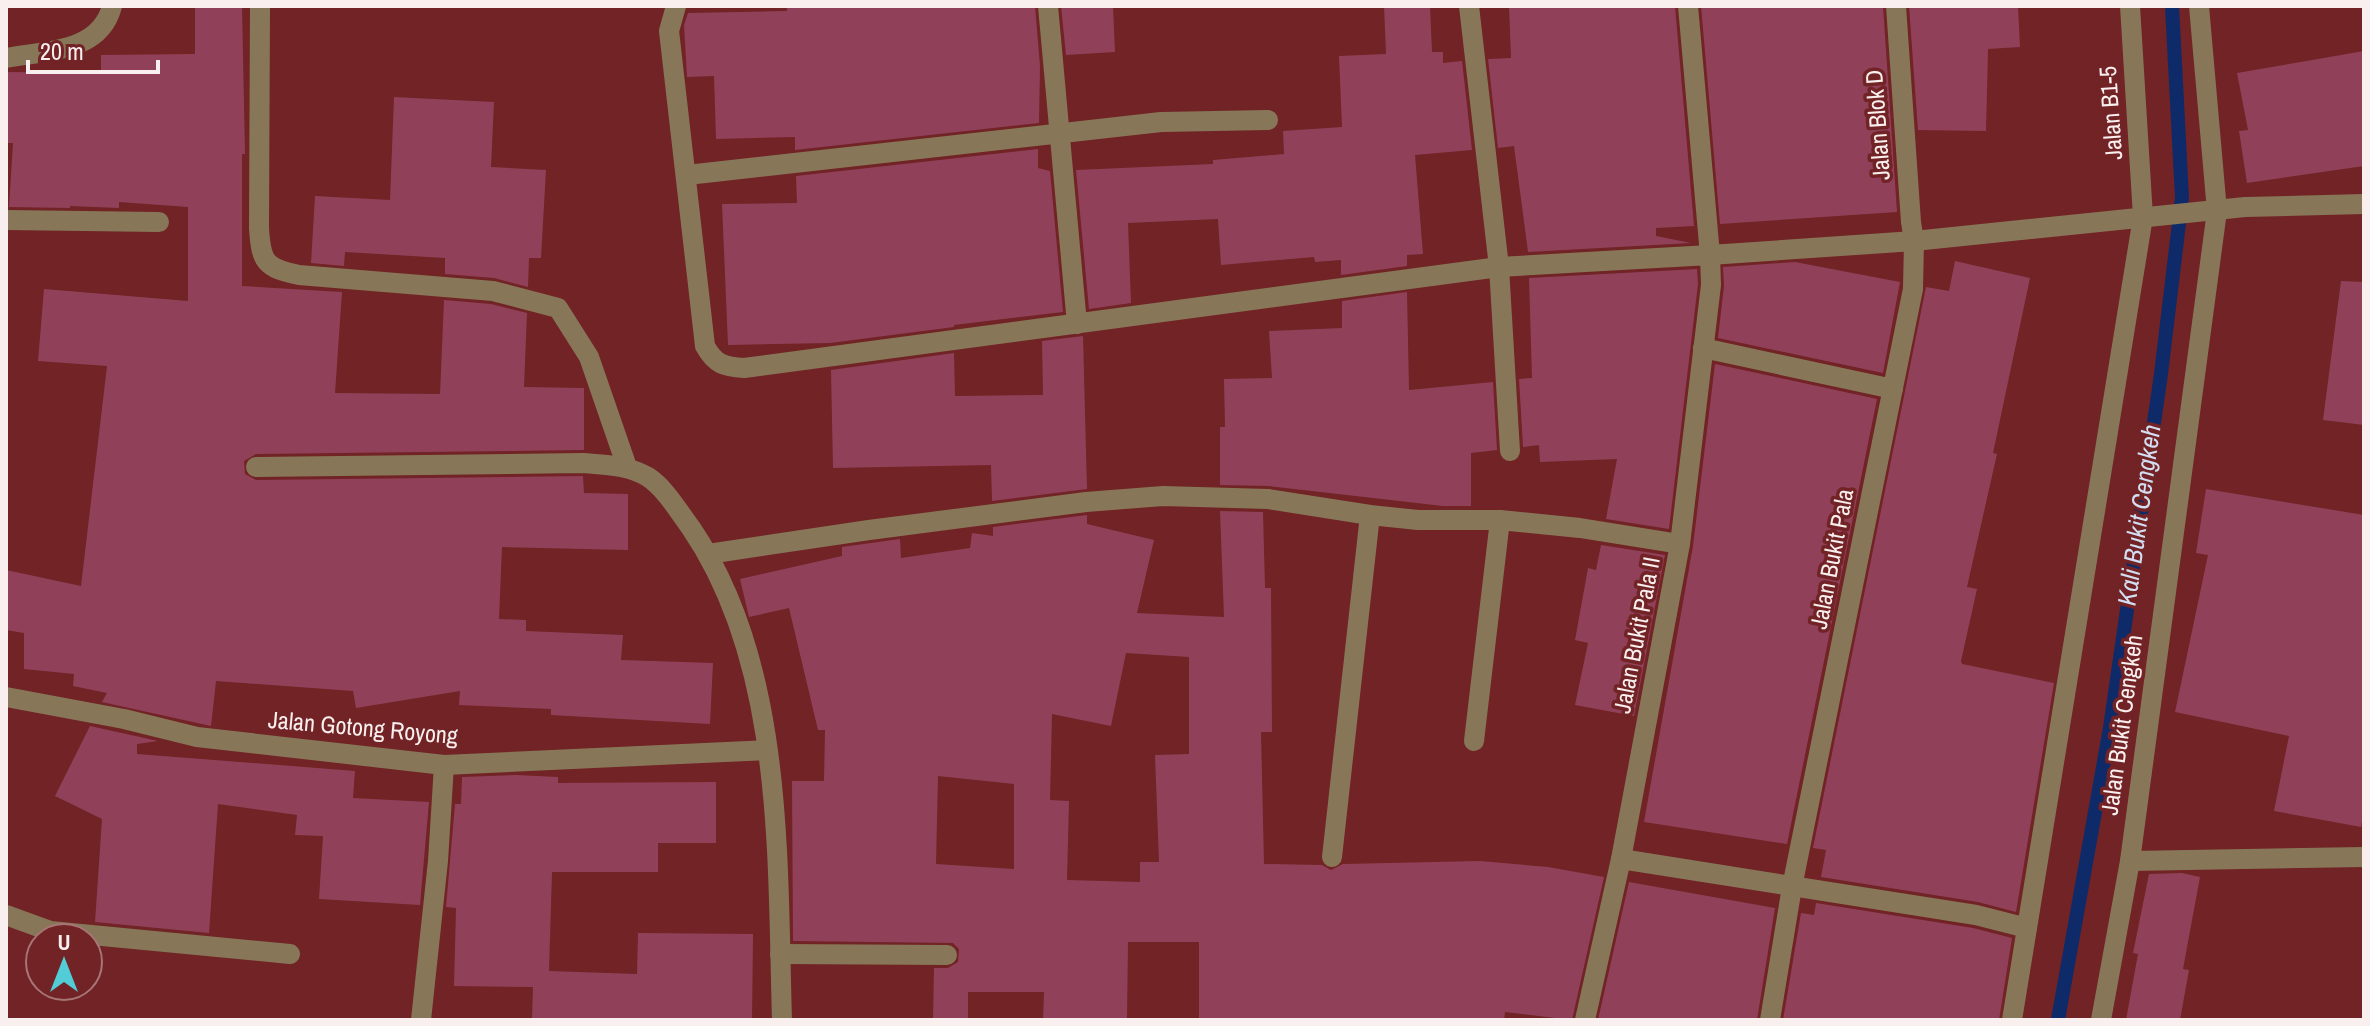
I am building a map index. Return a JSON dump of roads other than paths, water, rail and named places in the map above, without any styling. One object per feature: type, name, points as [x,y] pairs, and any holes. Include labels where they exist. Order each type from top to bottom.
[{"type":"street","points":[[6,58],[92,39],[108,22],[112,6]]},
{"type":"street","points":[[260,6],[259,228],[260,250],[265,261],[278,271],[299,275],[493,291],[558,308],[589,357],[627,467]]},
{"type":"street","points":[[676,6],[669,31],[705,346],[713,361],[726,367],[744,368],[1499,267],[1914,241],[2245,207],[2364,204]]},
{"type":"street","points":[[1048,6],[1077,324]]},
{"type":"street","points":[[1469,6],[1499,267],[1510,451]]},
{"type":"street","name":"Jalan Bukit Pala II","points":[[1585,1020],[1621,859],[1680,544],[1711,285],[1688,6]]},
{"type":"street","name":"Jalan Blok D","points":[[1896,6],[1914,241]]},
{"type":"street","name":"Jalan B1-5","points":[[2130,6],[2150,216]]},
{"type":"street","name":"Jalan Bukit Cengkeh","points":[[2101,1020],[2130,861],[2211,211],[2199,6]]},
{"type":"street","points":[[687,175],[1161,122],[1268,120]]},
{"type":"street","points":[[2012,1020],[2150,216]]},
{"type":"street","points":[[6,220],[159,222]]},
{"type":"street","name":"Jalan Bukit Pala","points":[[1770,1020],[1792,887],[1913,289],[1914,241]]},
{"type":"street","points":[[1703,348],[1893,389]]},
{"type":"street","points":[[256,467],[583,463],[627,467],[651,479],[677,508],[708,554],[745,645],[767,750],[776,815],[782,1020]]},
{"type":"street","points":[[708,554],[869,530],[1137,497],[1220,496],[1268,499],[1418,520],[1500,520],[1580,528],[1680,544]]},
{"type":"street","points":[[1332,857],[1370,515]]},
{"type":"street","points":[[1474,741],[1500,520]]},
{"type":"street","name":"Jalan Gotong Royong","points":[[6,697],[124,719],[197,737],[444,765],[767,750]]},
{"type":"street","points":[[421,1020],[438,861],[444,765]]},
{"type":"street","points":[[2130,861],[2364,857]]},
{"type":"street","points":[[1621,859],[1976,915],[2027,928]]},
{"type":"street","points":[[6,915],[50,931],[290,954]]},
{"type":"street","points":[[780,954],[947,955]]},
{"type":"waterway","name":"Kali Bukit Cengkeh","points":[[2058,1020],[2110,728],[2161,374],[2182,198],[2172,6]]}]
